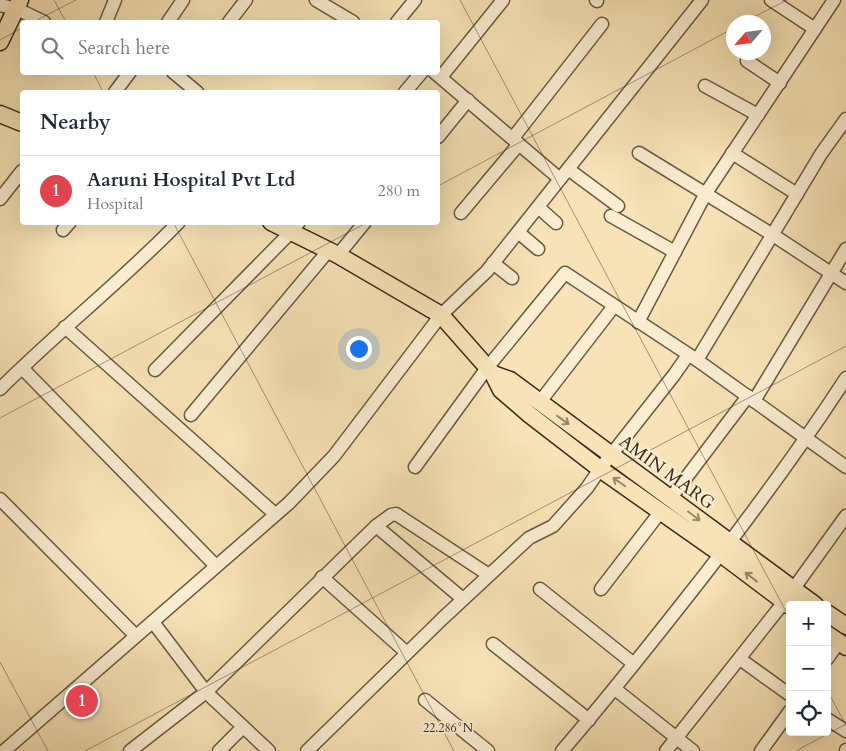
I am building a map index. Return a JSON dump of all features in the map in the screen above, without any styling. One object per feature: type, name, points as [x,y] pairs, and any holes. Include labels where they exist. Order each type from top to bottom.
[{"type":"main road","points":[[0,42],[18,5]]},
{"type":"main road","points":[[0,114],[20,122]]},
{"type":"main road","name":"AMIN MARG","points":[[295,227],[441,316],[490,371],[500,390],[600,468],[666,505]]},
{"type":"main road","name":"AMIN MARG","points":[[490,371],[510,380],[611,456],[666,505],[725,548],[789,599]]},
{"type":"main road","points":[[831,616],[846,626]]},
{"type":"street","points":[[107,20],[115,0]]},
{"type":"street","points":[[169,20],[183,0]]},
{"type":"street","points":[[231,20],[246,0]]},
{"type":"street","points":[[316,0],[331,11],[349,20]]},
{"type":"street","points":[[331,11],[339,0]]},
{"type":"street","points":[[399,20],[415,0]]},
{"type":"street","points":[[440,73],[503,0]]},
{"type":"street","points":[[4,751],[275,514],[334,456],[441,316],[495,264],[702,0]]},
{"type":"street","points":[[771,0],[815,29]]},
{"type":"street","points":[[638,322],[706,193],[834,0]]},
{"type":"street","points":[[0,5],[18,5],[41,20]]},
{"type":"street","points":[[461,212],[602,24]]},
{"type":"street","points":[[747,61],[780,84]]},
{"type":"street","points":[[116,90],[128,75]]},
{"type":"street","points":[[177,75],[195,90]]},
{"type":"street","points":[[407,90],[419,75]]},
{"type":"street","points":[[438,75],[516,141],[675,252]]},
{"type":"street","points":[[705,86],[758,115]]},
{"type":"street","points":[[440,135],[468,100]]},
{"type":"street","points":[[307,751],[463,598],[529,538],[552,526],[588,488],[600,468],[674,375],[692,357],[772,235],[821,154],[846,119]]},
{"type":"street","points":[[639,153],[706,193],[846,284]]},
{"type":"street","points":[[732,154],[797,194]]},
{"type":"street","points":[[0,199],[20,174]]},
{"type":"street","points":[[539,208],[556,223]]},
{"type":"street","points":[[0,389],[65,327],[152,250],[176,225]]},
{"type":"street","points":[[191,415],[334,252],[362,225]]},
{"type":"street","points":[[155,370],[295,227]]},
{"type":"street","points":[[519,233],[538,250]]},
{"type":"street","points":[[602,589],[751,398],[846,249]]},
{"type":"street","points":[[495,264],[512,278]]},
{"type":"street","points":[[416,467],[566,273],[751,398],[846,468]]},
{"type":"street","points":[[540,403],[614,306]]},
{"type":"street","points":[[65,327],[275,514]]},
{"type":"street","points":[[22,368],[216,566]]},
{"type":"street","points":[[562,751],[614,689],[725,548],[807,439],[846,378]]},
{"type":"street","points":[[0,501],[136,636]]},
{"type":"street","points":[[130,751],[206,692],[376,526],[391,515],[396,514],[489,575]]},
{"type":"street","points":[[666,751],[789,599],[846,516]]},
{"type":"street","points":[[376,526],[463,598]]},
{"type":"street","points":[[322,578],[407,653]]},
{"type":"street","points":[[540,589],[634,664]]},
{"type":"street","points":[[153,622],[206,692],[269,751]]},
{"type":"street","points":[[493,644],[589,720]]},
{"type":"street","points":[[740,659],[786,692]]},
{"type":"street","points":[[614,689],[693,751]]},
{"type":"street","points":[[425,700],[488,751]]},
{"type":"street","points":[[761,751],[786,717]]},
{"type":"street","points":[[831,722],[846,731]]},
{"type":"street","points":[[219,751],[243,727]]},
{"type":"place","name":"Aaruni Hospital Pvt Ltd","points":[[82,701]]}]
